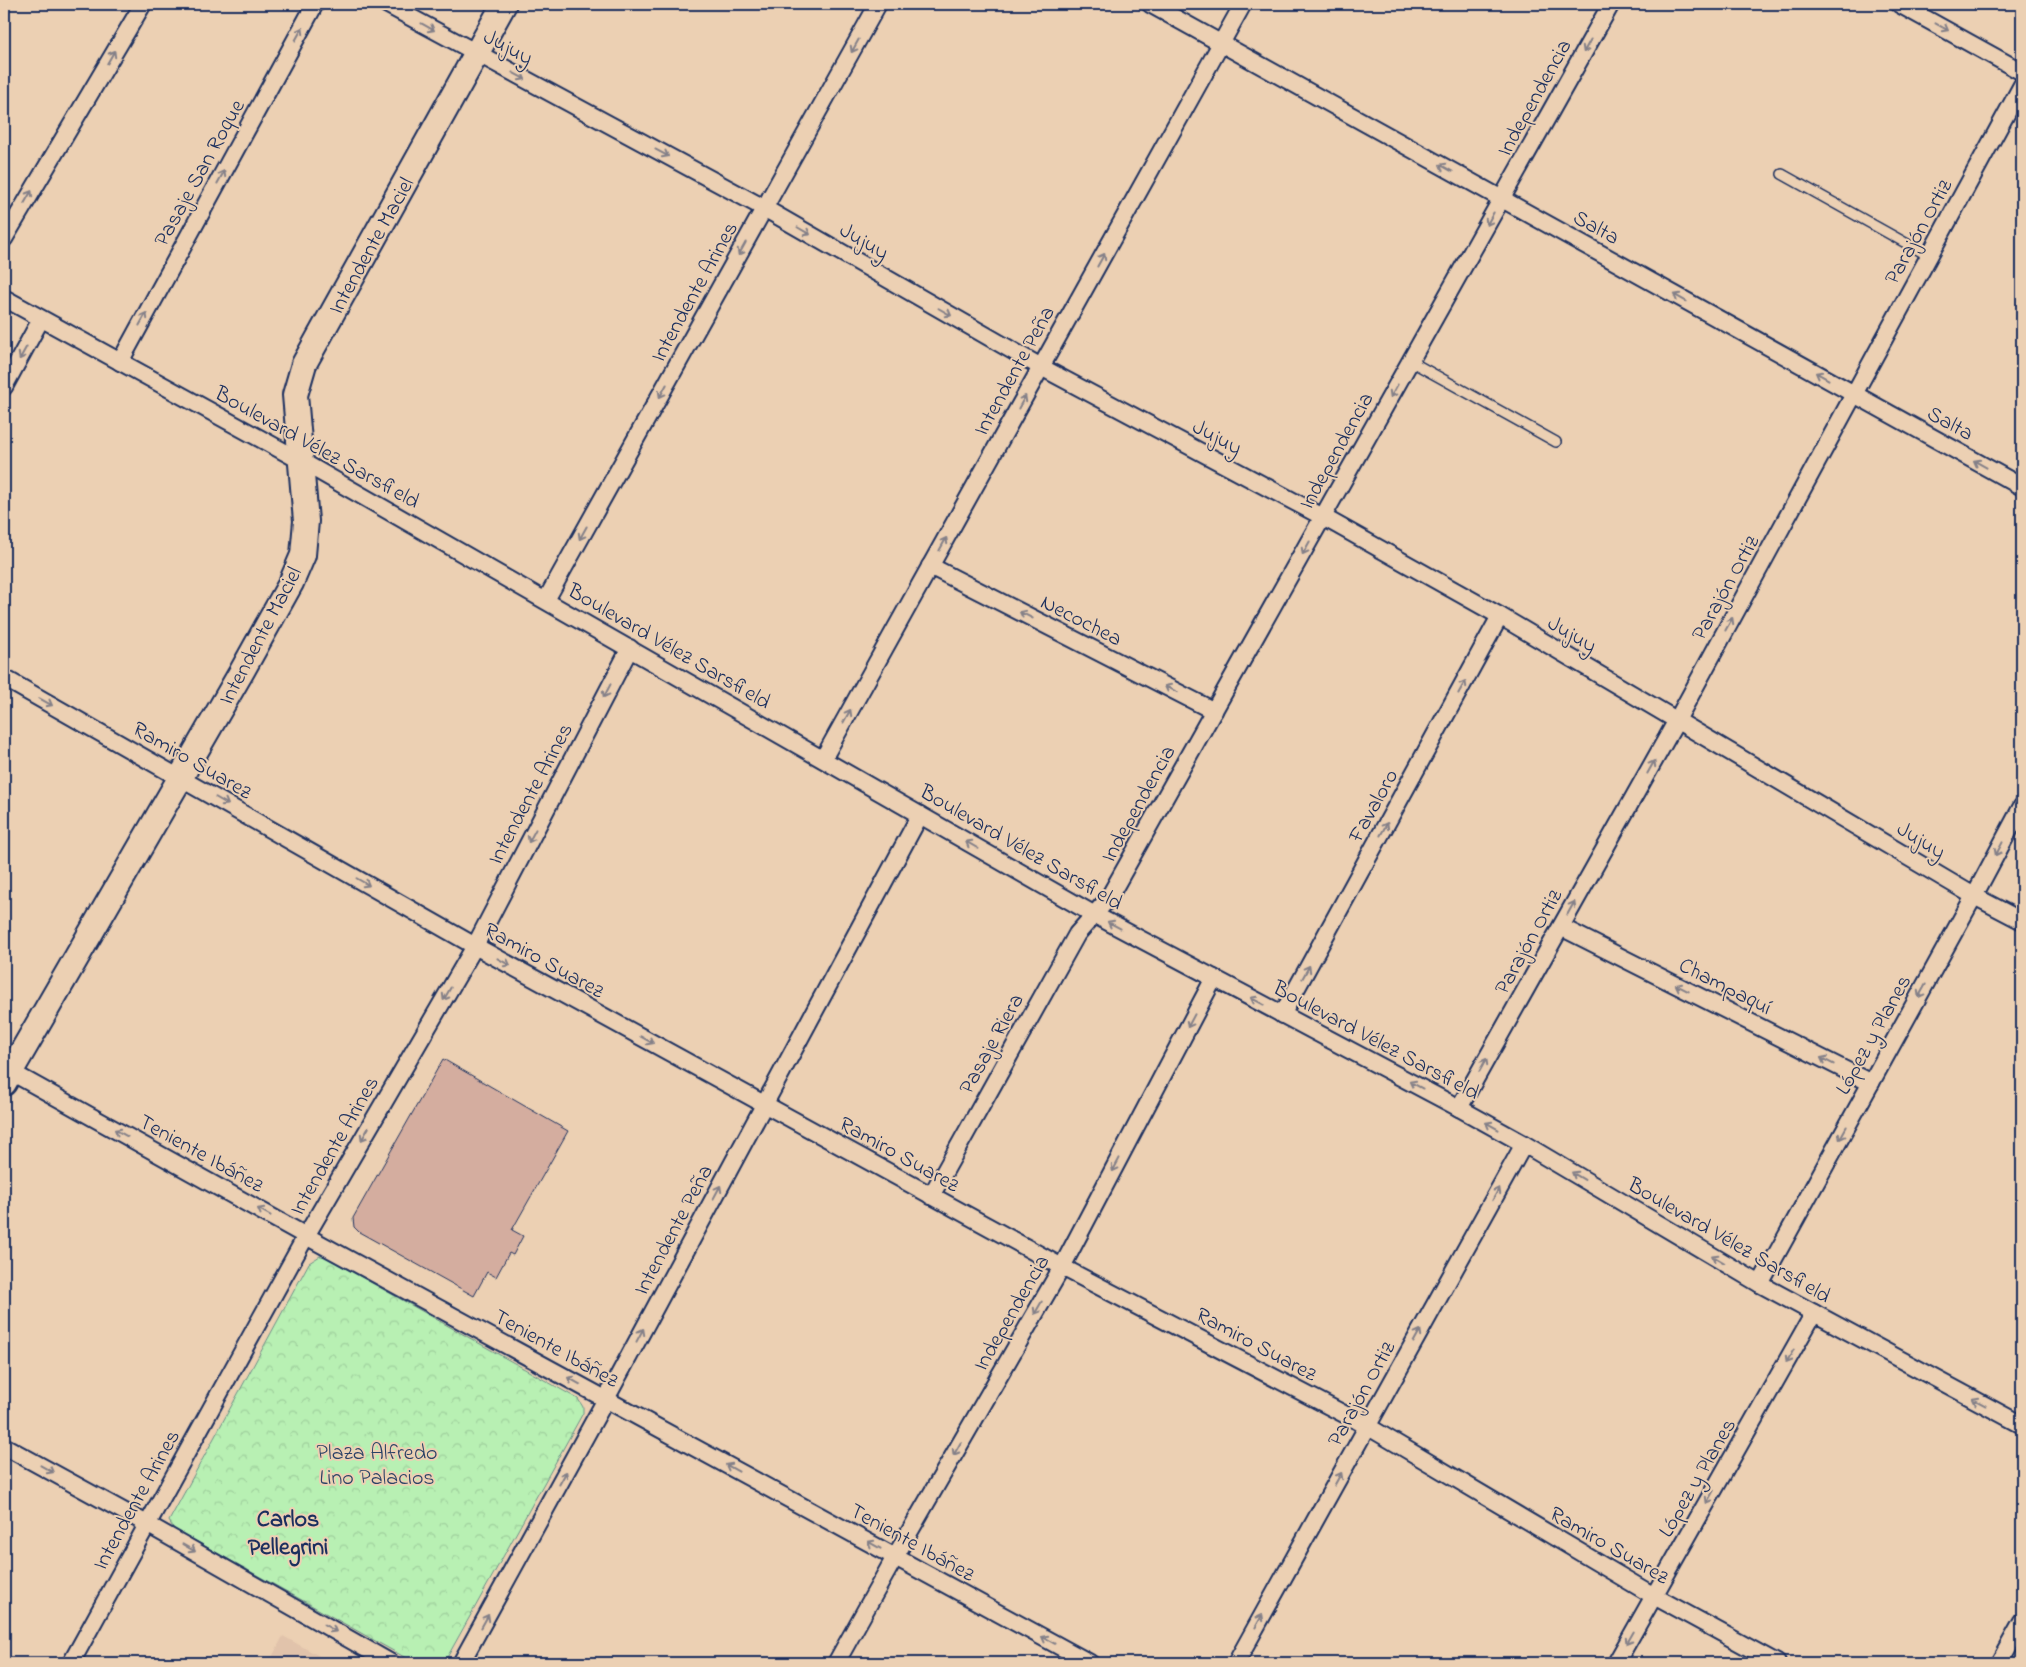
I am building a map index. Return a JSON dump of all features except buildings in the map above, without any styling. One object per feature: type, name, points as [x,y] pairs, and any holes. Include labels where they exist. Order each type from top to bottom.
[{"type":"main road","name":"Intendente Maciel","points":[[6,1074],[282,600],[303,555],[306,521],[295,395],[304,364],[504,4]]},
{"type":"street","points":[[4,240],[143,4]]},
{"type":"street","name":"Pasaje San Roque","points":[[120,362],[315,4]]},
{"type":"street","name":"Jujuy","points":[[386,4],[764,208],[1041,367],[1323,517],[1500,616],[1974,896],[2022,922]]},
{"type":"street","name":"Intendente Arines","points":[[546,600],[878,4]]},
{"type":"street","name":"Salta","points":[[1150,4],[2022,487]]},
{"type":"street","name":"Intendente Peña","points":[[823,759],[1243,4]]},
{"type":"street","name":"Independencia","points":[[1093,914],[1108,899],[1611,4]]},
{"type":"street","points":[[1899,4],[2022,72]]},
{"type":"street","name":"Parajón Ortiz","points":[[1459,1108],[1677,720],[2022,85]]},
{"type":"street","name":"Boulevard Vélez Sarsfield","points":[[4,298],[301,461],[1093,914],[1459,1108],[1524,1144],[1760,1284],[2022,1425]]},
{"type":"street","points":[[4,387],[41,319]]},
{"type":"street","name":"Necochea","points":[[930,566],[1214,711]]},
{"type":"street","name":"Favaloro","points":[[1282,1014],[1500,616]]},
{"type":"street","name":"Intendente Arines","points":[[71,1663],[306,1236],[475,946],[630,648]]},
{"type":"street","name":"Ramiro Suarez","points":[[4,678],[475,946],[1062,1267],[1367,1426],[1654,1596],[1777,1663]]},
{"type":"street","name":"López y Planes","points":[[1760,1284],[2022,806]]},
{"type":"street","name":"Intendente Peña","points":[[461,1663],[606,1399],[920,814]]},
{"type":"street","name":"Pasaje Riera","points":[[931,1196],[1077,934],[1093,914]]},
{"type":"street","name":"Champaquí","points":[[1561,927],[1870,1083]]},
{"type":"street","name":"Independencia","points":[[836,1663],[895,1556],[1062,1267],[1214,978]]},
{"type":"street","name":"Teniente Ibáñez","points":[[6,1074],[1090,1663]]},
{"type":"street","name":"Parajón Ortiz","points":[[1236,1663],[1524,1144]]},
{"type":"street","name":"López y Planes","points":[[1616,1663],[1814,1313]]},
{"type":"street","points":[[4,1446],[147,1524],[391,1663]]},
{"type":"street","points":[[1999,1663],[2022,1622]]},
{"type":"lane","points":[[1782,174],[1929,256]]},
{"type":"lane","points":[[1410,361],[1556,442]]},
{"type":"shaded area","points":[[283,1636],[332,1663],[269,1663]]},
{"type":"green space","name":"Plaza Alfredo Lino Palacios","points":[[320,1256],[324,1256],[578,1399],[583,1407],[583,1413],[444,1663],[415,1663],[174,1529],[169,1521],[309,1263]]},
{"type":"district","name":"Carlos Pellegrini","points":[[288,1532]]}]
